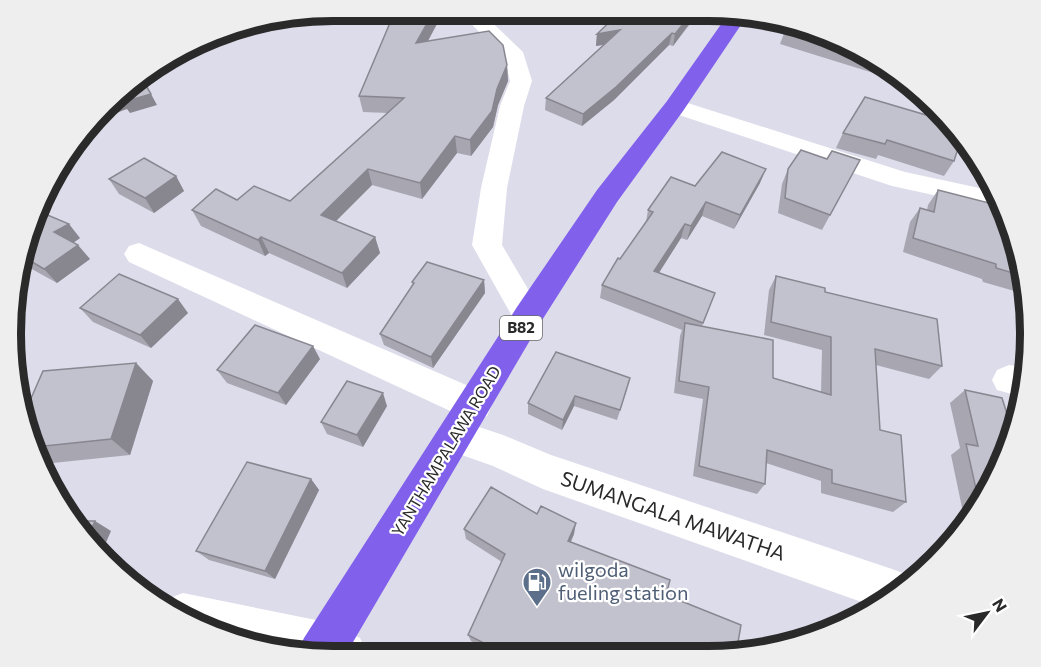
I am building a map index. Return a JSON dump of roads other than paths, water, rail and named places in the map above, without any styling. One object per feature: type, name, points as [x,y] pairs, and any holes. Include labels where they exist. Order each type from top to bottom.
[{"type":"main road","name":"YANTHAMPALAWA ROAD","points":[[333,646],[528,316],[607,195],[675,106],[732,22]]},
{"type":"street","points":[[478,21],[515,57],[521,81],[512,106],[494,188],[487,245],[528,316]]},
{"type":"street","points":[[675,106],[773,140],[901,180],[990,200]]},
{"type":"street","name":"SUMANGALA MAWATHA","points":[[139,254],[464,421],[503,452],[543,471],[887,589]]},
{"type":"street","points":[[219,624],[300,644]]},
{"type":"place","name":"wilgoda fueling station","points":[[537,608]]}]
